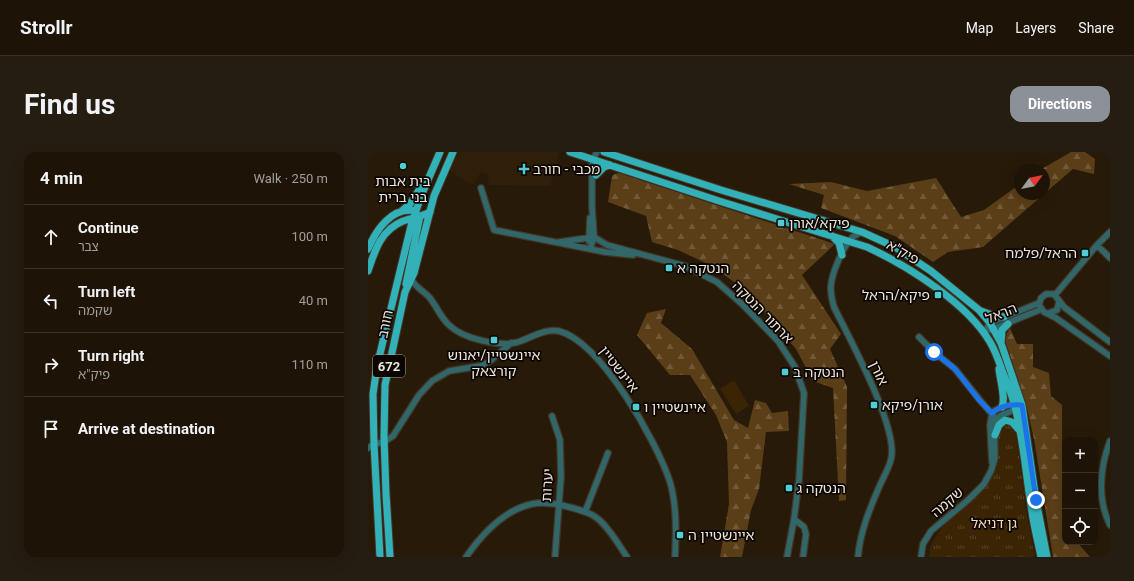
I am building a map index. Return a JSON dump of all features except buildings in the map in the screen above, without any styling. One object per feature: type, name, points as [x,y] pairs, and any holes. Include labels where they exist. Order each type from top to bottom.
[{"type":"main road","name":"חורב","points":[[380,557],[371,446],[373,394],[377,366],[408,234],[440,152]]},
{"type":"main road","name":"חורב","points":[[390,557],[384,442],[385,385],[405,292],[411,279],[434,196],[453,152]]},
{"type":"main road","name":"פיק\"א","points":[[570,152],[719,201],[849,241],[884,255],[911,270],[959,306],[974,320],[994,348],[1017,406],[1032,514],[1041,557]]},
{"type":"main road","name":"פיק\"א","points":[[604,152],[721,190],[862,232],[895,247],[925,267],[979,310],[992,326],[1000,343],[1017,406],[1048,557]]},
{"type":"main road","points":[[596,175],[604,167],[610,165]]},
{"type":"main road","points":[[399,213],[411,202],[432,170]]},
{"type":"main road","points":[[368,249],[381,225],[388,219],[408,210],[416,215]]},
{"type":"main road","points":[[368,271],[378,243],[387,230],[416,215],[430,212]]},
{"type":"main road","points":[[405,292],[416,215]]},
{"type":"main road","points":[[392,227],[403,227],[408,234]]},
{"type":"main road","points":[[830,235],[839,243],[842,255]]},
{"type":"main road","points":[[979,310],[1006,320],[1002,330],[1000,343]]},
{"type":"main road","points":[[998,358],[1000,382],[1004,399],[1002,408]]},
{"type":"main road","points":[[995,435],[998,425],[1005,420],[1012,422],[1020,433]]},
{"type":"street","points":[[590,249],[592,186],[598,152]]},
{"type":"street","points":[[592,186],[596,175],[596,160]]},
{"type":"street","name":"ארתור הנטקה","points":[[481,188],[494,230],[611,253],[641,255]]},
{"type":"street","points":[[576,240],[584,233],[588,226],[592,208]]},
{"type":"street","points":[[588,226],[591,238]]},
{"type":"street","name":"אורן","points":[[858,557],[859,541],[874,498],[892,458],[891,436],[876,394],[834,307],[831,295],[833,273],[849,241],[857,234],[862,232]]},
{"type":"street","points":[[1055,295],[1110,232]]},
{"type":"street","name":"ארתור הנטקה","points":[[560,242],[591,238],[607,245],[685,266],[717,282],[744,305],[778,342],[795,367],[804,394],[799,480],[787,557]]},
{"type":"street","points":[[1098,245],[1110,258]]},
{"type":"street","name":"איינשטיין","points":[[411,279],[415,285],[429,297],[450,326],[469,336],[481,340],[511,343],[544,332],[557,330],[570,335],[600,361],[629,401],[652,438],[670,482],[677,523],[675,557]]},
{"type":"street","points":[[1110,342],[1064,307],[1055,295],[1051,293],[1046,294],[1041,298],[1039,303],[1044,312],[1049,313],[1110,356]]},
{"type":"street","points":[[1049,313],[1057,310],[1059,302]]},
{"type":"street","name":"הראל","points":[[984,333],[992,326],[1039,303]]},
{"type":"street","name":"הראל","points":[[1006,320],[1042,309]]},
{"type":"street","points":[[919,337],[934,352],[955,369],[996,419],[1017,406]]},
{"type":"street","points":[[371,446],[389,440],[397,433],[419,395],[432,381],[449,371],[480,366],[489,362],[511,343]]},
{"type":"street","points":[[993,466],[990,425],[992,413],[1002,408],[1017,406]]},
{"type":"street","name":"יערות","points":[[552,416],[560,440],[562,477],[558,505],[555,557]]},
{"type":"street","name":"שקמה","points":[[921,557],[921,550],[928,535],[984,484],[993,466],[996,453],[994,427],[996,419]]},
{"type":"street","points":[[1110,441],[1103,467],[1102,487],[1102,506],[1110,525]]},
{"type":"street","points":[[585,512],[608,453]]},
{"type":"street","points":[[466,557],[487,532],[505,516],[520,508],[533,504],[558,505],[585,512],[595,517],[604,525],[627,557]]},
{"type":"street","points":[[794,519],[804,527],[806,534],[803,557]]},
{"type":"shaded area","points":[[459,152],[559,152],[550,186],[489,185],[488,175],[481,172],[472,185],[449,170]]},
{"type":"green space","points":[[1071,152],[1085,152],[1095,159],[1094,174],[1073,169],[1050,189],[1050,164]]},
{"type":"green space","points":[[619,173],[835,244],[802,275],[841,334],[830,349],[847,387],[846,500],[839,501],[833,388],[813,381],[796,349],[746,291],[714,267],[678,250],[652,242],[646,216],[608,202],[612,176]]},
{"type":"green space","points":[[936,178],[961,217],[984,210],[1014,188],[1014,200],[1037,200],[983,247],[948,252],[933,262],[895,236],[821,208],[824,195],[789,184],[831,182],[867,191]]},
{"type":"green space","points":[[666,309],[661,323],[692,349],[734,420],[748,428],[755,400],[766,403],[772,413],[788,411],[789,431],[766,432],[759,489],[751,510],[742,557],[720,557],[729,504],[727,442],[716,415],[690,375],[670,375],[637,335],[647,313]]},
{"type":"green space","points":[[1010,328],[1017,344],[1033,344],[1033,367],[1049,373],[1051,396],[1062,405],[1062,545],[1080,545],[1090,557],[1053,557],[1034,439],[1026,404],[1005,340]]},
{"type":"green space","points":[[734,380],[749,406],[736,414],[720,389]]},
{"type":"green space","name":"גן דניאל","points":[[1008,423],[1015,431],[1027,515],[1035,557],[929,557],[930,547],[938,533],[946,523],[991,479],[996,470],[999,457],[997,435],[1001,425]]},
{"type":"green space","points":[[1000,517],[1008,525],[988,546],[980,538]]},
{"type":"place","name":"בית אבות בני ברית","points":[[403,166]]},
{"type":"place","name":"מכבי - חורב","points":[[524,169]]},
{"type":"place","name":"פיקא/אורן","points":[[781,223]]},
{"type":"place","name":"הראל/פלמח","points":[[1085,253]]},
{"type":"place","name":"הנטקה א","points":[[669,268]]},
{"type":"place","name":"פיקא/הראל","points":[[938,295]]},
{"type":"place","name":"איינשטיין/יאנוש קורצאק","points":[[494,340]]},
{"type":"place","name":"הנטקה ב","points":[[785,372]]},
{"type":"place","name":"אורן/פיקא","points":[[874,405]]},
{"type":"place","name":"איינשטיין ו","points":[[636,407]]},
{"type":"place","name":"הנטקה ג","points":[[789,488]]},
{"type":"place","name":"איינשטיין ה","points":[[680,535]]},
{"type":"route","points":[[934,352],[955,369],[979,400],[992,413],[999,408],[1014,404],[1022,405],[1030,449],[1036,500]]}]
